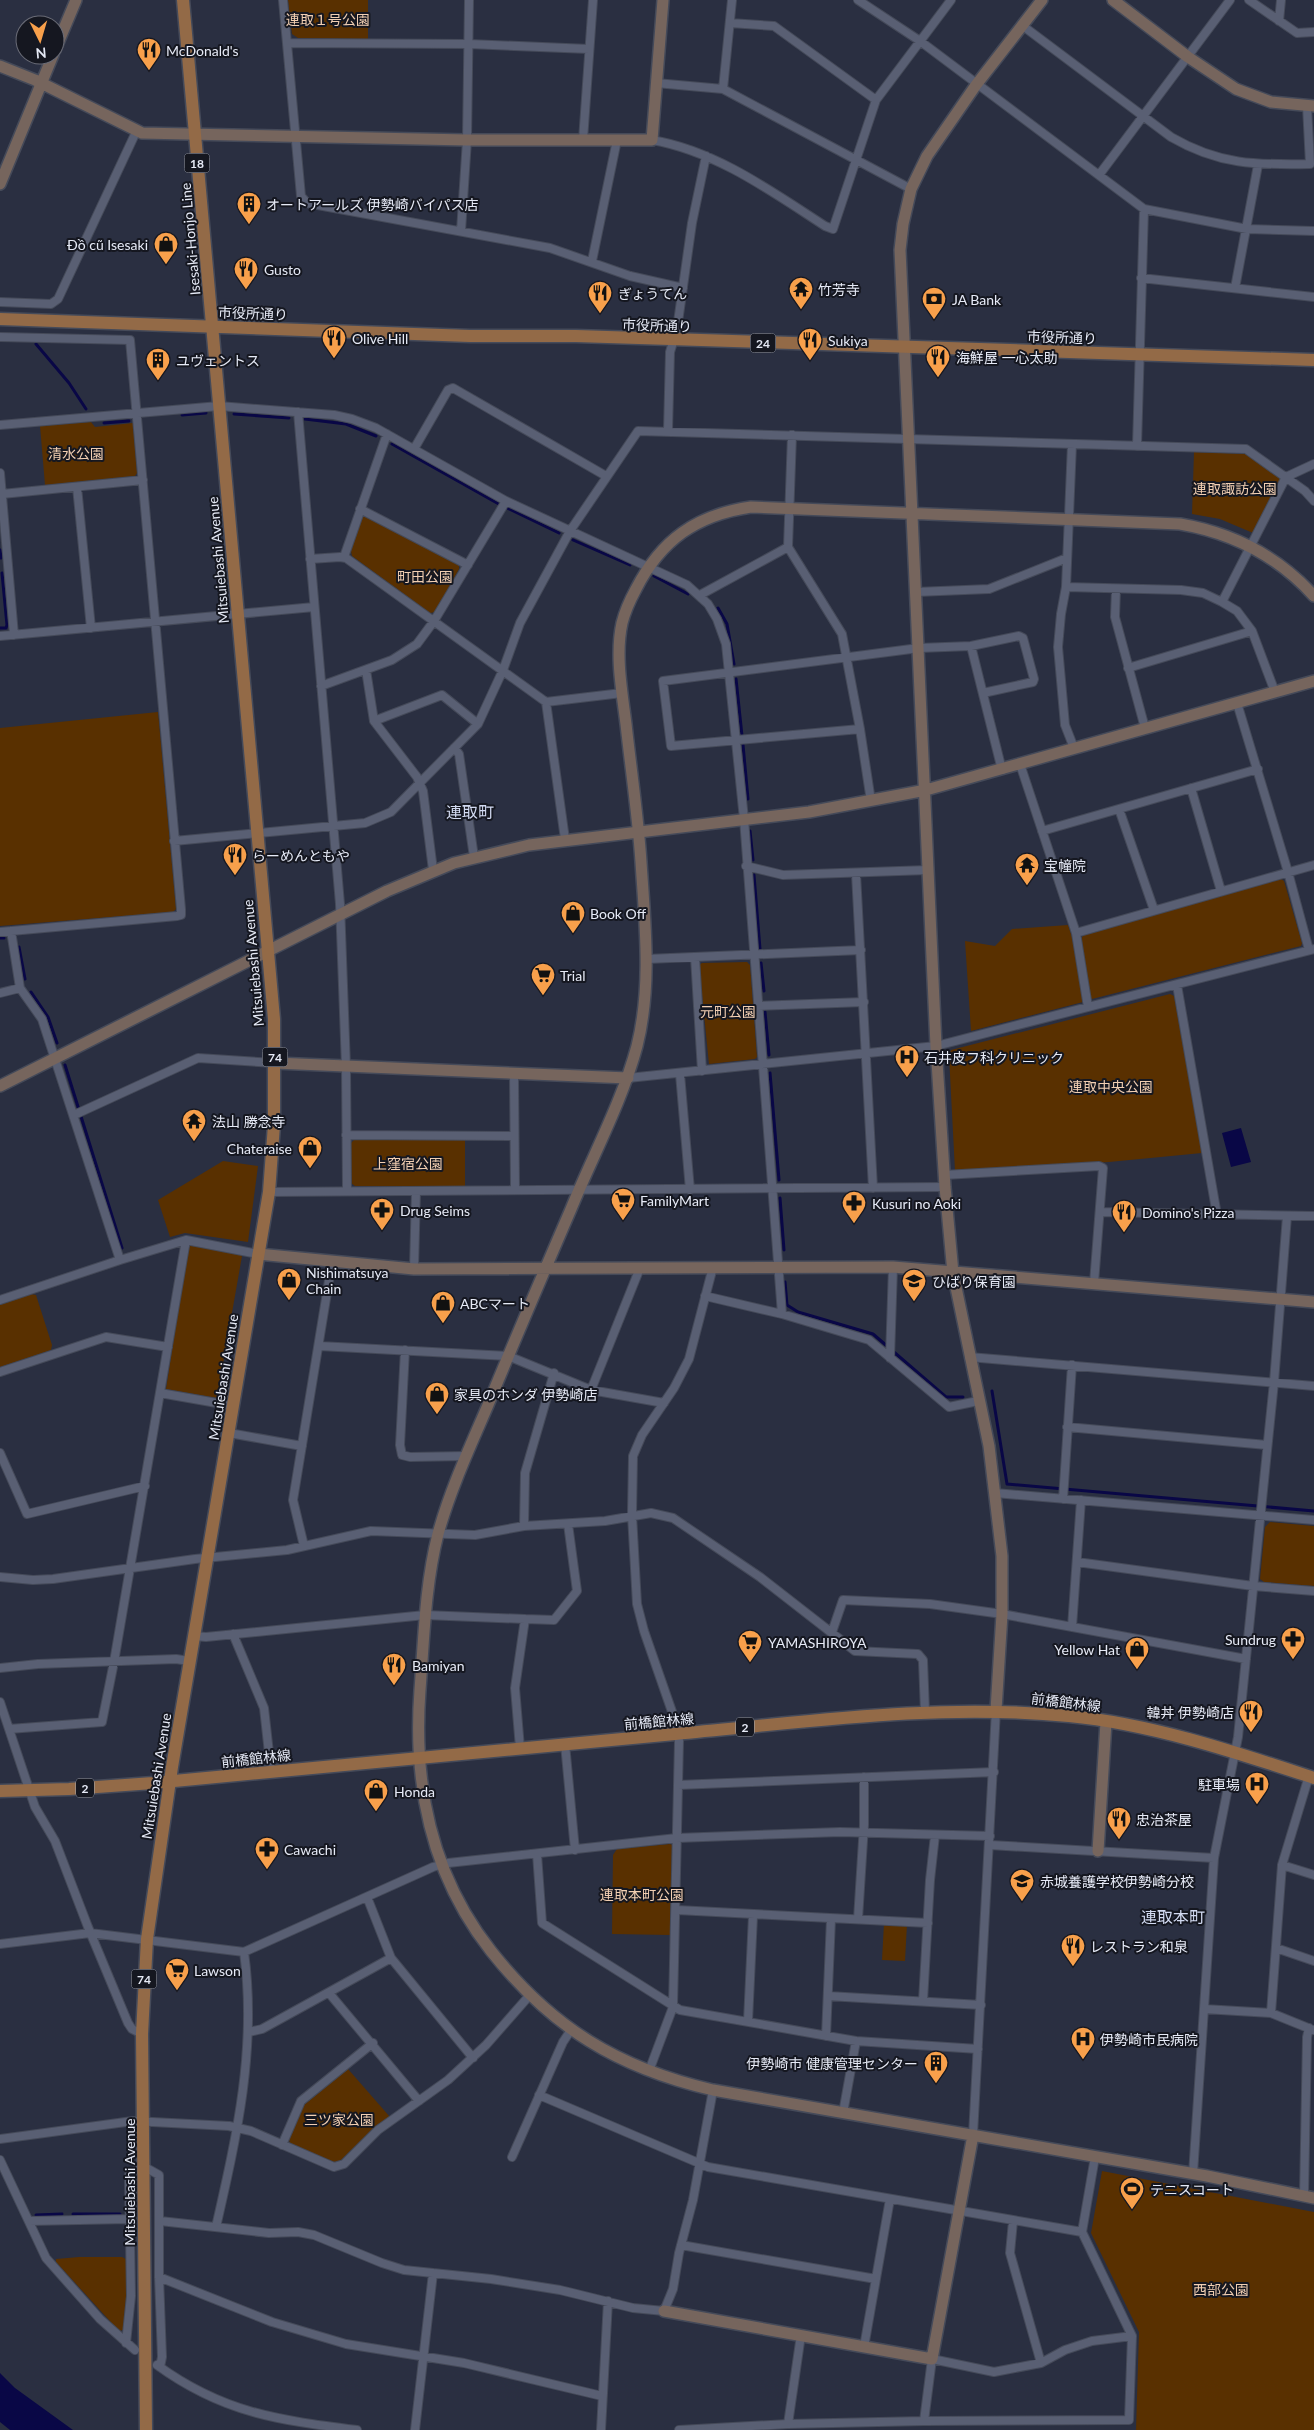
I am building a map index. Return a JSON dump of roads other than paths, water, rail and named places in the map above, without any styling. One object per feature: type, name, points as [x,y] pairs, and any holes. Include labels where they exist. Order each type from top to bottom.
[{"type":"main road","name":"Isesaki-Honjo Line","points":[[183,0],[213,326]]},
{"type":"main road","name":"市役所通り","points":[[0,319],[1314,360]]},
{"type":"main road","name":"Mitsuiebashi Avenue","points":[[146,2430],[142,2034],[147,1939],[189,1661],[269,1192],[274,1125],[275,1063],[268,950],[213,326]]},
{"type":"main road","name":"前橋館林線","points":[[0,1791],[30,1791],[170,1781],[925,1712],[996,1710],[1073,1716],[1151,1730],[1236,1753],[1312,1777]]},
{"type":"street","points":[[65,26],[76,0]]},
{"type":"street","points":[[283,0],[297,136],[301,196],[307,202],[550,248],[630,276],[683,288]]},
{"type":"street","points":[[461,231],[467,140],[469,0]]},
{"type":"street","points":[[583,140],[593,0]]},
{"type":"street","points":[[652,140],[663,0]]},
{"type":"street","points":[[723,89],[732,0]]},
{"type":"street","points":[[858,0],[920,41],[976,85],[1144,209],[1247,229],[1314,231]]},
{"type":"street","points":[[0,66],[41,84],[136,132],[467,140],[652,140],[673,144],[706,156],[757,182],[825,226],[833,229],[876,100],[951,0]]},
{"type":"street","points":[[924,2420],[932,2359],[973,2135],[1002,1614],[1002,1556],[988,1446],[954,1273],[945,1181],[936,1046],[926,790],[903,347],[900,250],[903,224],[911,190],[934,144],[976,85],[1042,0]]},
{"type":"street","points":[[1022,26],[1171,137],[1192,149],[1228,161],[1258,165],[1310,164],[1312,142],[1310,106],[1270,102],[1246,95],[1188,57],[1113,0]]},
{"type":"street","points":[[1098,176],[1230,0]]},
{"type":"street","points":[[1249,0],[1297,33],[1314,32]]},
{"type":"street","points":[[1279,21],[1281,0]]},
{"type":"street","points":[[730,23],[774,26],[876,100]]},
{"type":"street","points":[[288,43],[469,44],[589,49]]},
{"type":"street","points":[[0,184],[49,65]]},
{"type":"street","points":[[656,83],[723,89],[911,190]]},
{"type":"street","points":[[0,302],[51,304],[58,299],[136,132]]},
{"type":"street","points":[[592,262],[617,140]]},
{"type":"street","points":[[668,431],[669,362],[678,329],[692,223],[706,156]]},
{"type":"street","points":[[1235,288],[1258,165]]},
{"type":"street","points":[[1137,446],[1138,354],[1144,209]]},
{"type":"street","points":[[1141,278],[1314,297]]},
{"type":"street","points":[[0,337],[130,340],[181,915],[0,932]]},
{"type":"street","points":[[414,449],[448,390],[453,388],[606,476]]},
{"type":"street","points":[[0,425],[219,406],[298,412],[352,419],[387,434],[506,501],[648,565],[687,585],[700,595],[717,619],[726,644],[744,819],[753,956],[774,1188],[782,1314]]},
{"type":"street","points":[[298,412],[341,914],[346,1067],[347,1191]]},
{"type":"street","points":[[174,841],[365,823],[383,817],[420,783],[478,724],[520,623],[570,531],[638,431],[1246,449],[1286,477],[1314,500]]},
{"type":"street","points":[[344,557],[387,434]]},
{"type":"street","points":[[792,435],[788,547],[842,634],[872,801]]},
{"type":"street","points":[[1072,444],[1066,587],[1058,647],[1065,725],[1074,748]]},
{"type":"street","points":[[1222,602],[1286,477],[1314,464]]},
{"type":"street","points":[[0,473],[14,635]]},
{"type":"street","points":[[2,494],[143,480]]},
{"type":"street","points":[[77,487],[91,628]]},
{"type":"street","points":[[321,686],[366,670],[409,651],[421,639],[434,621],[506,501]]},
{"type":"street","points":[[1204,2009],[1271,2013],[1312,2030],[1307,2037],[1310,2123],[1309,2197],[1193,2174],[713,2090],[649,2071],[613,2055],[571,2030],[529,1996],[476,1932],[441,1864],[428,1824],[418,1758],[419,1702],[425,1616],[431,1565],[438,1532],[466,1456],[578,1190],[628,1078],[645,1010],[647,959],[639,832],[622,693],[619,648],[621,626],[628,606],[648,565],[678,535],[694,524],[714,515],[751,507],[1180,524],[1211,530],[1250,546],[1286,568],[1314,596]]},
{"type":"street","points":[[360,509],[468,565]]},
{"type":"street","points":[[700,595],[788,547]]},
{"type":"street","points":[[310,559],[344,557],[546,702],[622,693]]},
{"type":"street","points":[[916,592],[989,590],[1067,558]]},
{"type":"street","points":[[1066,587],[1181,590],[1203,593],[1222,602],[1237,611],[1252,631],[1275,692]]},
{"type":"street","points":[[1116,589],[1115,617],[1145,728]]},
{"type":"street","points":[[0,636],[314,608]]},
{"type":"street","points":[[1128,668],[1252,631]]},
{"type":"street","points":[[860,729],[671,746],[663,680],[728,674],[919,648],[971,646],[1019,636],[1023,638],[1034,679],[1032,682],[983,692]]},
{"type":"street","points":[[971,646],[1002,770]]},
{"type":"street","points":[[366,670],[374,721],[420,783],[433,870]]},
{"type":"street","points":[[0,1086],[341,914],[433,870],[474,857],[509,848],[744,819],[872,801],[926,790],[1314,681]]},
{"type":"street","points":[[374,721],[442,695],[478,724]]},
{"type":"street","points":[[546,702],[565,840]]},
{"type":"street","points":[[74,1115],[198,1058],[346,1067],[628,1078],[936,1046],[1311,950],[1237,703]]},
{"type":"street","points":[[454,748],[459,754],[474,857]]},
{"type":"street","points":[[1020,764],[1076,933],[1088,1007]]},
{"type":"street","points":[[1042,831],[1258,769]]},
{"type":"street","points":[[1191,788],[1221,891]]},
{"type":"street","points":[[1119,809],[1154,910]]},
{"type":"street","points":[[1076,933],[1314,865]]},
{"type":"street","points":[[746,866],[784,875],[928,870]]},
{"type":"street","points":[[856,874],[873,1188]]},
{"type":"street","points":[[11,931],[20,988],[42,1018],[120,1260]]},
{"type":"street","points":[[647,959],[860,950]]},
{"type":"street","points":[[694,957],[702,1071]]},
{"type":"street","points":[[1176,985],[1217,1215]]},
{"type":"street","points":[[0,993],[20,988]]},
{"type":"street","points":[[758,1006],[864,1002]]},
{"type":"street","points":[[514,1074],[515,1190]]},
{"type":"street","points":[[680,1074],[690,1190]]},
{"type":"street","points":[[346,1135],[514,1136]]},
{"type":"street","points":[[269,1192],[873,1188],[1099,1166],[1103,1168],[1094,1283]]},
{"type":"street","points":[[414,1270],[416,1191]]},
{"type":"street","points":[[1100,1212],[1314,1216]]},
{"type":"street","points":[[1193,2174],[1214,1858],[1236,1753],[1274,1382],[1287,1216]]},
{"type":"street","points":[[9,1729],[102,1722],[145,1486],[186,1240]]},
{"type":"street","points":[[0,1300],[186,1240],[258,1254],[414,1270],[892,1267],[1314,1302]]},
{"type":"street","points":[[304,1546],[292,1505],[332,1262]]},
{"type":"street","points":[[649,2071],[673,2007],[677,1910],[679,1734],[637,1604],[632,1515],[633,1456],[642,1435],[674,1388],[689,1359],[713,1267]]},
{"type":"street","points":[[890,1358],[892,1267]]},
{"type":"street","points":[[591,1390],[640,1268]]},
{"type":"street","points":[[705,1296],[782,1314],[869,1340],[948,1407],[978,1401]]},
{"type":"street","points":[[0,1372],[106,1337],[168,1346]]},
{"type":"street","points":[[319,1346],[508,1356],[554,1373],[591,1390],[664,1403]]},
{"type":"street","points":[[405,1350],[400,1445],[402,1455],[410,1457],[466,1456]]},
{"type":"street","points":[[969,1357],[1314,1386]]},
{"type":"street","points":[[1063,1499],[1072,1365]]},
{"type":"street","points":[[524,1526],[525,1472],[554,1373]]},
{"type":"street","points":[[160,1393],[234,1406]]},
{"type":"street","points":[[1067,1427],[1267,1445]]},
{"type":"street","points":[[229,1433],[302,1446]]},
{"type":"street","points":[[0,1452],[27,1514],[145,1486]]},
{"type":"street","points":[[995,1493],[1314,1520]]},
{"type":"street","points":[[1072,1627],[1081,1500]]},
{"type":"street","points":[[0,1577],[33,1580],[287,1550],[371,1531],[438,1532],[475,1535],[524,1526],[605,1520],[651,1512],[672,1518],[760,1577],[855,1651],[918,1654],[923,1660],[925,1712]]},
{"type":"street","points":[[194,1636],[425,1616],[554,1620],[577,1591],[568,1524]]},
{"type":"street","points":[[1077,1562],[1253,1586],[1314,1591]]},
{"type":"street","points":[[832,1632],[843,1600],[930,1604],[1002,1614],[1246,1659]]},
{"type":"street","points":[[520,1748],[515,1688],[525,1619]]},
{"type":"street","points":[[233,1634],[264,1708],[271,1771]]},
{"type":"street","points":[[0,1668],[38,1664],[176,1659],[189,1661]]},
{"type":"street","points":[[0,1702],[35,1807],[56,1841],[90,1933],[128,2023],[132,2029],[142,2034]]},
{"type":"street","points":[[1098,1851],[1106,1722]]},
{"type":"street","points":[[564,1744],[575,1850]]},
{"type":"street","points":[[678,1785],[994,1772]]},
{"type":"street","points":[[858,1919],[864,1833],[864,1777]]},
{"type":"street","points":[[1271,2013],[1282,1865],[1312,1777]]},
{"type":"street","points":[[0,1944],[90,1933],[244,1952],[441,1864],[677,1838],[864,1833],[990,1836]]},
{"type":"street","points":[[922,2001],[935,1836]]},
{"type":"street","points":[[990,1845],[1214,1858]]},
{"type":"street","points":[[537,1854],[542,1923],[673,2007],[856,2041],[978,2049]]},
{"type":"street","points":[[1282,1865],[1314,1875]]},
{"type":"street","points":[[367,1897],[391,1958],[473,2058]]},
{"type":"street","points":[[677,1910],[753,1916],[928,1923]]},
{"type":"street","points":[[748,2021],[753,1916]]},
{"type":"street","points":[[826,2036],[831,1919]]},
{"type":"street","points":[[1276,1948],[1314,1961]]},
{"type":"street","points":[[216,2227],[239,2127],[249,2032],[244,1952]]},
{"type":"street","points":[[249,2032],[262,2029],[391,1958]]},
{"type":"street","points":[[329,1993],[419,2101]]},
{"type":"street","points":[[0,2139],[144,2121],[239,2127],[334,2167],[344,2164],[378,2130],[448,2080],[486,2045],[529,1996]]},
{"type":"street","points":[[828,1996],[981,2005]]},
{"type":"street","points":[[512,2157],[539,2095],[571,2030]]},
{"type":"street","points":[[843,2112],[856,2041]]},
{"type":"street","points":[[282,2144],[301,2101],[373,2044]]},
{"type":"street","points":[[664,2311],[673,2289],[681,2245],[700,2165],[713,2090]]},
{"type":"street","points":[[539,2095],[700,2165],[1082,2232]]},
{"type":"street","points":[[679,2430],[788,2424],[924,2420],[1129,2420],[1132,2336],[1082,2232],[1095,2157]]},
{"type":"street","points":[[0,2160],[49,2263],[100,2319],[135,2350]]},
{"type":"street","points":[[126,2343],[130,2296],[129,2174],[143,2166],[159,2176],[159,2276],[162,2357],[158,2365],[192,2388],[248,2412],[282,2420],[357,2430]]},
{"type":"street","points":[[864,2347],[890,2199]]},
{"type":"street","points":[[29,2222],[129,2219]]},
{"type":"street","points":[[160,2221],[314,2235],[404,2270],[550,2288],[647,2311],[664,2311],[801,2335],[932,2359],[990,2372],[1041,2363],[1069,2348],[1092,2341],[1132,2336]]},
{"type":"street","points":[[1013,2221],[1010,2253],[1041,2363]]},
{"type":"street","points":[[681,2245],[876,2279]]},
{"type":"street","points":[[414,2430],[433,2273]]},
{"type":"street","points":[[159,2276],[299,2331],[372,2350],[474,2365],[602,2396]]},
{"type":"street","points":[[601,2430],[608,2301]]},
{"type":"street","points":[[788,2424],[801,2335]]},
{"type":"waterway","points":[[36,344],[69,383],[86,409]]},
{"type":"waterway","points":[[182,415],[206,413]]},
{"type":"waterway","points":[[234,414],[289,418]]},
{"type":"waterway","points":[[305,419],[346,424],[376,436]]},
{"type":"waterway","points":[[104,423],[129,421]]},
{"type":"waterway","points":[[392,444],[497,503],[559,533]]},
{"type":"waterway","points":[[573,540],[630,565]]},
{"type":"waterway","points":[[0,550],[1,558]]},
{"type":"waterway","points":[[0,628],[6,628],[7,625],[2,573]]},
{"type":"waterway","points":[[654,576],[688,594]]},
{"type":"waterway","points":[[718,608],[727,624],[734,664]]},
{"type":"waterway","points":[[736,679],[742,736]]},
{"type":"waterway","points":[[743,745],[748,799]]},
{"type":"waterway","points":[[750,831],[753,860]]},
{"type":"waterway","points":[[754,875],[760,949]]},
{"type":"waterway","points":[[19,947],[25,979]]},
{"type":"waterway","points":[[761,963],[764,991]]},
{"type":"waterway","points":[[31,992],[48,1017],[57,1043]]},
{"type":"waterway","points":[[765,1012],[769,1055]]},
{"type":"waterway","points":[[65,1065],[122,1248]]},
{"type":"waterway","points":[[770,1073],[779,1180]]},
{"type":"waterway","points":[[780,1198],[784,1250]]},
{"type":"waterway","points":[[785,1282],[787,1305],[798,1312],[873,1334],[946,1397],[963,1397]]},
{"type":"waterway","points":[[992,1391],[1007,1484],[1314,1511]]},
{"type":"waterway","points":[[36,2215],[62,2214]]},
{"type":"waterway","points":[[73,2214],[120,2214]]},
{"type":"place","name":"McDonald's","points":[[149,71]]},
{"type":"place","name":"オートアールズ 伊勢崎バイパス店","points":[[249,225]]},
{"type":"place","name":"Đồ cũ Isesaki","points":[[166,265]]},
{"type":"place","name":"Gusto","points":[[246,290]]},
{"type":"place","name":"竹芳寺","points":[[801,310]]},
{"type":"place","name":"ぎょうてん","points":[[600,314]]},
{"type":"place","name":"JA Bank","points":[[934,320]]},
{"type":"place","name":"Olive Hill","points":[[334,359]]},
{"type":"place","name":"Sukiya","points":[[810,361]]},
{"type":"place","name":"海鮮屋 一心太助","points":[[938,378]]},
{"type":"place","name":"ユヴェントス","points":[[158,381]]},
{"type":"place","name":"らーめんともや","points":[[235,876]]},
{"type":"place","name":"宝幢院","points":[[1027,886]]},
{"type":"place","name":"Book Off","points":[[573,934]]},
{"type":"place","name":"Trial","points":[[543,996]]},
{"type":"place","name":"石井皮フ科クリニック","points":[[907,1078]]},
{"type":"place","name":"法山 勝念寺","points":[[194,1142]]},
{"type":"place","name":"Chateraise","points":[[310,1169]]},
{"type":"place","name":"FamilyMart","points":[[623,1221]]},
{"type":"place","name":"Kusuri no Aoki","points":[[854,1224]]},
{"type":"place","name":"Drug Seims","points":[[382,1231]]},
{"type":"place","name":"Domino's Pizza","points":[[1124,1233]]},
{"type":"place","name":"Nishimatsuya Chain","points":[[289,1301]]},
{"type":"place","name":"ひばり保育園","points":[[914,1302]]},
{"type":"place","name":"ABCマート","points":[[443,1324]]},
{"type":"place","name":"家具のホンダ 伊勢崎店","points":[[437,1415]]},
{"type":"place","name":"Sundrug","points":[[1293,1660]]},
{"type":"place","name":"YAMASHIROYA","points":[[750,1663]]},
{"type":"place","name":"Yellow Hat","points":[[1137,1670]]},
{"type":"place","name":"Bamiyan","points":[[394,1686]]},
{"type":"place","name":"韓丼 伊勢崎店","points":[[1251,1733]]},
{"type":"place","name":"駐車場","points":[[1257,1805]]},
{"type":"place","name":"Honda","points":[[376,1812]]},
{"type":"place","name":"忠治茶屋","points":[[1119,1840]]},
{"type":"place","name":"Cawachi","points":[[267,1870]]},
{"type":"place","name":"赤城養護学校伊勢崎分校","points":[[1022,1902]]},
{"type":"place","name":"レストラン和泉","points":[[1073,1967]]},
{"type":"place","name":"Lawson","points":[[177,1991]]},
{"type":"place","name":"伊勢崎市民病院","points":[[1083,2060]]},
{"type":"place","name":"伊勢崎市 健康管理センター","points":[[936,2084]]},
{"type":"place","name":"テニスコート","points":[[1132,2210]]},
{"type":"district","name":"連取町","points":[[470,811]]},
{"type":"district","name":"連取本町","points":[[1173,1916]]},
{"type":"park label","name":"連取１号公園","points":[[328,19]]},
{"type":"park label","name":"清水公園","points":[[76,453]]},
{"type":"park label","name":"連取諏訪公園","points":[[1235,488]]},
{"type":"park label","name":"町田公園","points":[[425,576]]},
{"type":"park label","name":"元町公園","points":[[728,1011]]},
{"type":"park label","name":"連取中央公園","points":[[1111,1086]]},
{"type":"park label","name":"上窪宿公園","points":[[408,1163]]},
{"type":"park label","name":"連取本町公園","points":[[642,1894]]},
{"type":"park label","name":"三ツ家公園","points":[[339,2119]]},
{"type":"park label","name":"西部公園","points":[[1221,2289]]}]
